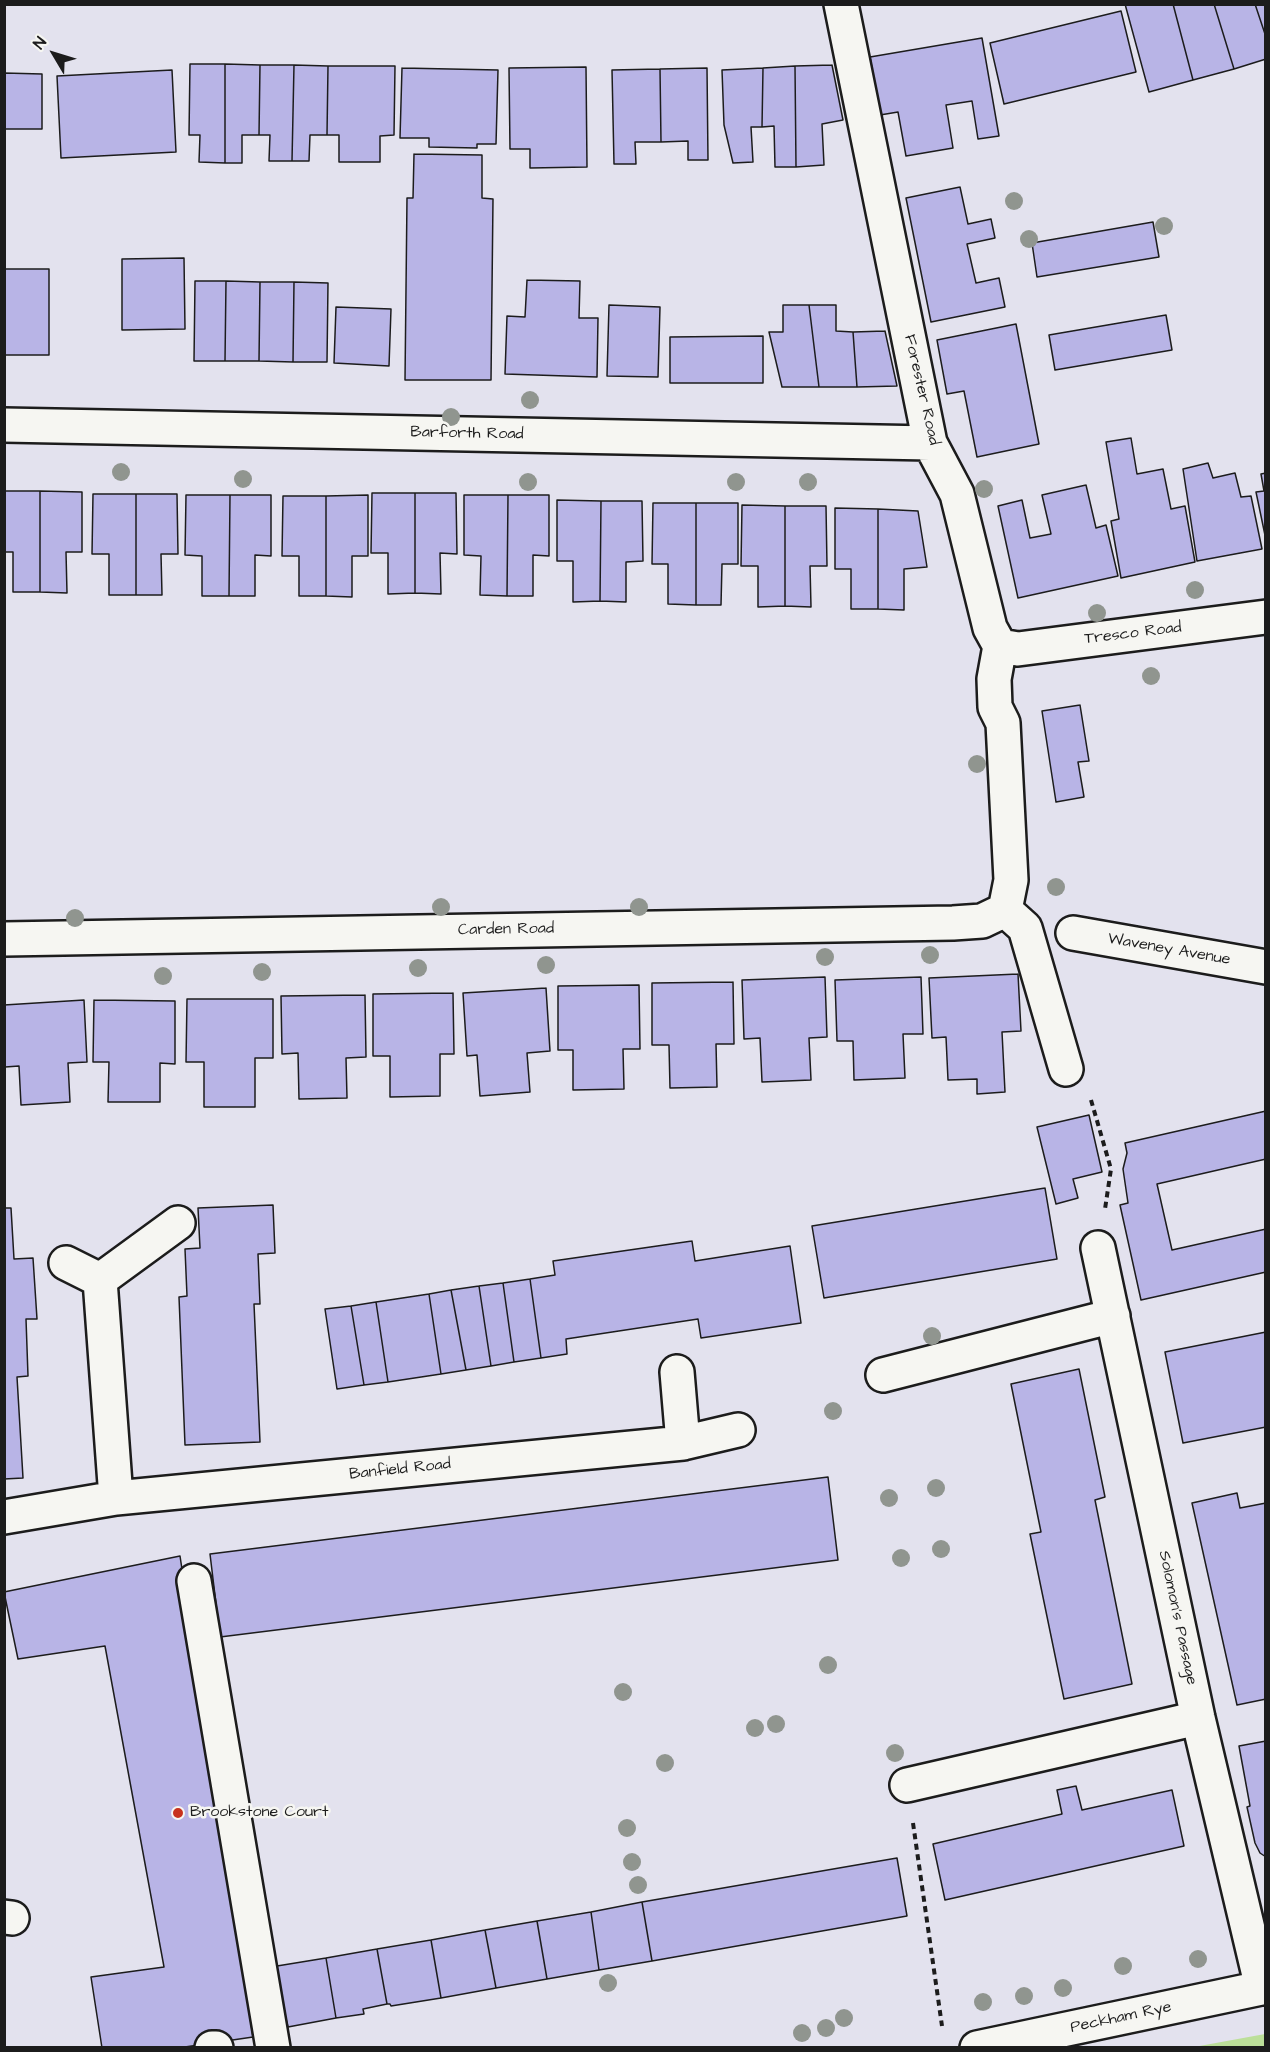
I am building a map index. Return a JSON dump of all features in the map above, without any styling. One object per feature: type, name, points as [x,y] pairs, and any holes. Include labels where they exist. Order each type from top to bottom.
[{"type":"street","name":"Forester Road","points":[[841,4],[930,442],[957,494],[990,628],[1000,646]]},
{"type":"street","name":"Barforth Road","points":[[4,425],[930,442]]},
{"type":"street","name":"Tresco Road","points":[[1000,646],[1018,649],[1266,617]]},
{"type":"street","points":[[1000,646],[994,679],[994,707],[1003,723],[1011,880],[1005,910],[1025,928],[1066,1069]]},
{"type":"street","name":"Carden Road","points":[[4,939],[952,923],[982,921],[1005,910]]},
{"type":"street","name":"Waveney Avenue","points":[[1073,933],[1266,967]]},
{"type":"street","points":[[100,1280],[178,1224]]},
{"type":"street","name":"Solomon's Passage","points":[[1098,1248],[1198,1718],[1264,1987]]},
{"type":"street","points":[[66,1263],[100,1280]]},
{"type":"street","points":[[100,1280],[116,1498]]},
{"type":"street","points":[[883,1375],[1113,1316]]},
{"type":"street","points":[[677,1372],[683,1443]]},
{"type":"street","name":"Banfield Road","points":[[4,1517],[116,1498],[683,1443],[738,1430]]},
{"type":"street","points":[[194,1581],[273,2048]]},
{"type":"street","points":[[907,1785],[1198,1718]]},
{"type":"street","name":"Peckham Rye","points":[[977,2048],[1264,1987]]},
{"type":"path","points":[[1066,1069],[1091,1101],[1111,1169],[1098,1248]]},
{"type":"path","points":[[907,1785],[944,2036]]},
{"type":"green space","points":[[1265,2034],[1265,2047],[1194,2047]]},
{"type":"building","points":[[1125,4],[1173,4],[1193,80],[1149,92]]},
{"type":"building","points":[[1173,4],[1214,4],[1234,69],[1193,80]]},
{"type":"building","points":[[1214,4],[1255,4],[1266,37],[1266,59],[1234,69]]},
{"type":"building","points":[[1255,4],[1266,4],[1266,37]]},
{"type":"building","points":[[1121,11],[1136,72],[1004,104],[990,43]]},
{"type":"building","points":[[982,38],[999,136],[978,139],[972,101],[946,105],[953,148],[906,156],[898,112],[880,115],[870,57]]},
{"type":"building","points":[[190,64],[225,64],[225,163],[199,162],[200,135],[189,135]]},
{"type":"building","points":[[225,64],[260,65],[259,135],[242,135],[242,163],[225,163]]},
{"type":"building","points":[[260,65],[294,65],[292,161],[269,161],[270,135],[259,135]]},
{"type":"building","points":[[294,65],[328,66],[327,135],[310,135],[309,161],[292,161]]},
{"type":"building","points":[[832,65],[843,120],[822,124],[824,165],[796,167],[795,66]]},
{"type":"building","points":[[328,66],[395,66],[394,135],[380,136],[380,162],[339,162],[339,135],[327,135]]},
{"type":"building","points":[[795,66],[796,167],[775,167],[774,126],[762,127],[763,68]]},
{"type":"building","points":[[586,67],[587,167],[530,168],[530,149],[510,149],[509,68]]},
{"type":"building","points":[[402,68],[498,70],[496,144],[477,144],[477,148],[429,147],[429,138],[400,138]]},
{"type":"building","points":[[707,68],[708,160],[688,160],[688,141],[661,142],[660,69]]},
{"type":"building","points":[[763,68],[762,127],[751,127],[753,162],[733,163],[724,125],[722,70]]},
{"type":"building","points":[[660,69],[661,142],[635,142],[636,164],[614,164],[612,70]]},
{"type":"building","points":[[172,70],[176,152],[61,158],[57,76]]},
{"type":"building","points":[[4,73],[42,74],[42,129],[4,129]]},
{"type":"building","points":[[414,154],[482,155],[482,198],[493,199],[491,380],[405,380],[407,198],[413,198]]},
{"type":"building","points":[[960,187],[968,224],[991,219],[995,238],[967,244],[976,283],[999,278],[1005,307],[931,322],[906,198]]},
{"type":"building","points":[[1153,222],[1159,257],[1037,277],[1032,243]]},
{"type":"building","points":[[184,258],[185,329],[122,330],[122,259]]},
{"type":"building","points":[[4,269],[49,269],[49,355],[4,355]]},
{"type":"building","points":[[527,280],[580,281],[579,318],[598,318],[597,377],[505,374],[507,316],[525,317]]},
{"type":"building","points":[[195,281],[226,281],[225,361],[194,361]]},
{"type":"building","points":[[226,281],[260,282],[259,361],[225,361]]},
{"type":"building","points":[[260,282],[294,282],[293,362],[259,361]]},
{"type":"building","points":[[294,282],[328,283],[327,362],[293,362]]},
{"type":"building","points":[[609,305],[660,307],[658,377],[607,376]]},
{"type":"building","points":[[783,305],[809,305],[819,387],[782,387],[769,332],[783,332]]},
{"type":"building","points":[[809,305],[836,305],[836,331],[853,332],[857,387],[819,387]]},
{"type":"building","points":[[336,307],[391,309],[389,366],[334,363]]},
{"type":"building","points":[[1166,315],[1172,350],[1055,370],[1049,335]]},
{"type":"building","points":[[1016,324],[1039,444],[977,457],[964,391],[947,394],[937,340]]},
{"type":"building","points":[[885,331],[897,386],[857,387],[853,332]]},
{"type":"building","points":[[763,336],[763,383],[670,383],[670,337]]},
{"type":"building","points":[[1131,438],[1137,474],[1163,469],[1171,509],[1185,506],[1195,562],[1121,578],[1111,521],[1119,519],[1106,442]]},
{"type":"building","points":[[1208,463],[1213,478],[1235,473],[1241,497],[1251,496],[1262,549],[1197,561],[1183,469]]},
{"type":"building","points":[[1266,473],[1266,540],[1256,492],[1264,491],[1261,474]]},
{"type":"building","points":[[1086,485],[1096,528],[1106,525],[1118,576],[1018,598],[998,506],[1022,500],[1030,538],[1051,534],[1042,495]]},
{"type":"building","points":[[4,491],[40,491],[40,592],[13,592],[13,552],[4,552]]},
{"type":"building","points":[[40,491],[82,492],[82,552],[66,552],[67,593],[40,592]]},
{"type":"building","points":[[372,493],[415,493],[415,593],[388,594],[388,553],[371,553]]},
{"type":"building","points":[[415,493],[456,493],[457,554],[440,553],[441,594],[415,593]]},
{"type":"building","points":[[93,494],[136,494],[136,595],[109,595],[109,554],[92,554]]},
{"type":"building","points":[[136,494],[177,494],[178,554],[161,554],[162,595],[136,595]]},
{"type":"building","points":[[186,495],[230,495],[229,596],[202,596],[202,556],[185,555]]},
{"type":"building","points":[[230,495],[271,495],[271,556],[255,555],[255,596],[229,596]]},
{"type":"building","points":[[368,495],[368,556],[352,556],[352,597],[326,596],[326,496]]},
{"type":"building","points":[[464,495],[508,495],[507,596],[480,595],[481,556],[464,555]]},
{"type":"building","points":[[508,495],[549,495],[549,556],[533,555],[533,596],[507,596]]},
{"type":"building","points":[[283,496],[326,496],[326,596],[299,596],[299,556],[282,556]]},
{"type":"building","points":[[557,500],[601,501],[600,601],[573,602],[573,561],[557,561]]},
{"type":"building","points":[[601,501],[642,501],[643,561],[626,562],[626,602],[600,601]]},
{"type":"building","points":[[653,503],[696,503],[696,605],[668,604],[668,564],[652,564]]},
{"type":"building","points":[[696,503],[738,503],[738,564],[722,564],[721,605],[696,605]]},
{"type":"building","points":[[742,505],[785,506],[785,606],[758,607],[758,566],[741,566]]},
{"type":"building","points":[[785,506],[826,506],[827,566],[810,566],[811,607],[785,606]]},
{"type":"building","points":[[835,508],[878,509],[878,609],[851,609],[851,569],[835,569]]},
{"type":"building","points":[[878,509],[918,511],[927,567],[904,569],[904,610],[878,609]]},
{"type":"building","points":[[1080,705],[1089,761],[1078,762],[1084,797],[1056,802],[1042,711]]},
{"type":"building","points":[[1018,974],[1021,1031],[1002,1032],[1005,1092],[977,1094],[977,1079],[948,1080],[946,1037],[932,1038],[929,978]]},
{"type":"building","points":[[825,977],[827,1037],[809,1038],[811,1080],[762,1082],[760,1038],[744,1039],[742,980]]},
{"type":"building","points":[[921,977],[923,1034],[903,1034],[905,1078],[854,1080],[853,1041],[837,1041],[835,980]]},
{"type":"building","points":[[733,982],[734,1044],[716,1044],[717,1087],[670,1088],[669,1045],[652,1045],[652,983]]},
{"type":"building","points":[[639,985],[640,1049],[623,1049],[624,1089],[573,1090],[573,1050],[558,1050],[558,986]]},
{"type":"building","points":[[546,988],[550,1051],[527,1053],[530,1092],[480,1096],[477,1055],[467,1056],[463,993]]},
{"type":"building","points":[[453,993],[454,1054],[440,1054],[440,1096],[390,1097],[390,1056],[373,1056],[373,994]]},
{"type":"building","points":[[365,995],[366,1057],[346,1058],[347,1098],[299,1099],[298,1053],[282,1054],[281,996]]},
{"type":"building","points":[[187,999],[273,999],[273,1058],[255,1058],[255,1107],[204,1107],[204,1062],[186,1062]]},
{"type":"building","points":[[84,1000],[87,1062],[68,1063],[70,1102],[21,1105],[19,1066],[5,1067],[4,1005]]},
{"type":"building","points":[[94,1000],[175,1001],[175,1064],[160,1063],[160,1102],[108,1102],[109,1062],[93,1062]]},
{"type":"building","points":[[1266,1111],[1266,1159],[1157,1184],[1172,1250],[1266,1229],[1266,1272],[1141,1300],[1120,1205],[1128,1203],[1123,1169],[1127,1153],[1125,1143]]},
{"type":"building","points":[[1089,1115],[1102,1172],[1073,1179],[1078,1198],[1056,1204],[1037,1127]]},
{"type":"building","points":[[1045,1188],[1057,1259],[824,1298],[812,1226]]},
{"type":"building","points":[[273,1205],[275,1253],[258,1254],[260,1304],[254,1304],[260,1442],[185,1445],[179,1297],[187,1296],[185,1249],[200,1248],[198,1208]]},
{"type":"building","points":[[4,1208],[11,1208],[14,1259],[33,1258],[37,1319],[26,1319],[28,1376],[17,1377],[23,1478],[4,1479]]},
{"type":"building","points":[[692,1241],[695,1261],[790,1246],[801,1323],[701,1338],[698,1319],[566,1339],[567,1354],[541,1358],[530,1279],[555,1275],[553,1261]]},
{"type":"building","points":[[530,1279],[541,1358],[514,1362],[503,1283]]},
{"type":"building","points":[[503,1283],[514,1362],[491,1366],[479,1286]]},
{"type":"building","points":[[479,1286],[491,1366],[466,1370],[451,1290]]},
{"type":"building","points":[[451,1290],[466,1370],[441,1374],[429,1294]]},
{"type":"building","points":[[429,1294],[441,1374],[388,1382],[376,1302]]},
{"type":"building","points":[[376,1302],[388,1382],[364,1385],[351,1306]]},
{"type":"building","points":[[351,1306],[364,1385],[337,1389],[325,1309]]},
{"type":"building","points":[[1266,1332],[1266,1427],[1183,1443],[1165,1352]]},
{"type":"building","points":[[1079,1369],[1105,1497],[1095,1500],[1132,1684],[1064,1699],[1030,1534],[1041,1532],[1011,1384]]},
{"type":"building","points":[[828,1477],[838,1560],[220,1637],[210,1554]]},
{"type":"building","points":[[1237,1493],[1240,1508],[1266,1503],[1266,1699],[1237,1705],[1192,1503]]},
{"type":"building","name":"Brookstone Court","points":[[180,1556],[253,2037],[178,2048],[102,2048],[91,1977],[164,1967],[105,1646],[18,1659],[4,1592]]},
{"type":"building","points":[[1266,1741],[1266,1857],[1260,1853],[1255,1843],[1247,1807],[1250,1806],[1239,1746]]},
{"type":"building","points":[[1076,1786],[1082,1810],[1172,1790],[1184,1846],[945,1900],[933,1844],[1062,1814],[1057,1790]]},
{"type":"building","points":[[897,1858],[907,1916],[652,1961],[642,1902]]},
{"type":"building","points":[[642,1902],[652,1961],[599,1970],[591,1912]]},
{"type":"building","points":[[591,1912],[599,1970],[547,1979],[537,1921]]},
{"type":"building","points":[[537,1921],[547,1979],[496,1988],[485,1930]]},
{"type":"building","points":[[485,1930],[496,1988],[441,1998],[431,1940]]},
{"type":"building","points":[[431,1940],[441,1998],[391,2006],[387,2004],[377,1949]]},
{"type":"building","points":[[377,1949],[387,2004],[363,2009],[364,2014],[336,2018],[326,1958]]},
{"type":"building","points":[[326,1958],[336,2018],[288,2027],[286,2019],[276,2021],[268,1976],[278,1974],[277,1966]]},
{"type":"place","name":"Brookstone Court","points":[[178,1813]]}]
